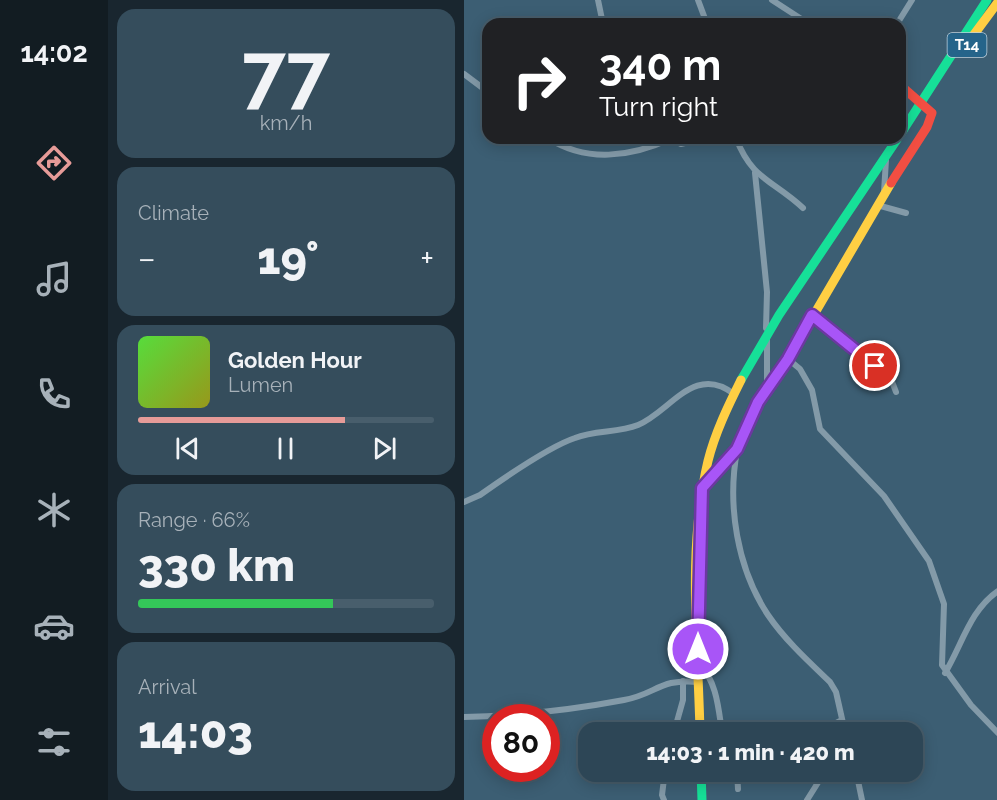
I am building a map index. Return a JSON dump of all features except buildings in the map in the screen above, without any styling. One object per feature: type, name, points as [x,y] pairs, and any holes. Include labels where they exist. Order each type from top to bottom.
[{"type":"main road","name":"T14","points":[[906,126],[987,0]]},
{"type":"main road","name":"T14","points":[[933,86],[979,30],[998,2]]},
{"type":"main road","points":[[702,488],[737,449],[767,387],[788,359],[884,193],[930,120],[932,113],[906,91]]},
{"type":"main road","name":"T14","points":[[700,722],[698,565],[702,488],[711,455],[734,394],[766,333],[894,144]]},
{"type":"main road","points":[[701,782],[702,800]]},
{"type":"street","points":[[598,0],[602,18]]},
{"type":"street","points":[[698,0],[705,18]]},
{"type":"street","points":[[772,0],[800,18]]},
{"type":"street","points":[[901,18],[912,0]]},
{"type":"street","points":[[464,74],[482,88]]},
{"type":"street","points":[[561,144],[574,150],[615,156],[644,151],[658,144]]},
{"type":"street","points":[[738,144],[745,160],[755,173],[803,208]]},
{"type":"street","points":[[884,193],[886,156]]},
{"type":"street","points":[[755,173],[767,292],[767,387]]},
{"type":"street","points":[[877,205],[905,213]]},
{"type":"street","points":[[812,315],[891,379],[896,392]]},
{"type":"street","points":[[788,359],[800,369],[812,390],[820,429],[884,495],[929,561],[944,604],[945,619],[941,657],[945,673],[998,733]]},
{"type":"street","points":[[464,502],[480,495],[572,438],[639,424],[682,393],[696,386],[725,387],[734,394]]},
{"type":"street","points":[[737,449],[732,500],[740,545],[753,584],[769,616],[830,682],[836,692],[842,720],[838,722]]},
{"type":"street","points":[[945,673],[977,610],[986,599],[998,591]]},
{"type":"street","points":[[699,661],[717,694],[721,722]]},
{"type":"street","points":[[464,717],[530,714],[625,700],[639,697],[671,681],[699,682]]},
{"type":"street","points":[[677,722],[683,700],[683,681]]},
{"type":"street","points":[[664,782],[662,795],[664,800]]},
{"type":"street","points":[[738,782],[738,789]]},
{"type":"street","points":[[807,800],[818,782]]},
{"type":"street","points":[[858,782],[862,800]]},
{"type":"traffic: fast","points":[[906,126],[987,0]]},
{"type":"traffic: fast","points":[[741,380],[779,315],[894,144]]},
{"type":"traffic: fast","points":[[701,782],[702,800]]},
{"type":"traffic: slow","points":[[964,48],[998,2]]},
{"type":"traffic: slow","points":[[703,488],[738,449],[758,402],[788,359],[891,183]]},
{"type":"traffic: slow","points":[[700,722],[695,596],[702,494],[711,451],[722,420],[741,380]]},
{"type":"traffic: jam","points":[[891,183],[927,127],[932,113],[906,90]]},
{"type":"route","points":[[698,649],[702,488],[717,474],[737,449],[758,402],[788,359],[812,315],[875,366]]}]
